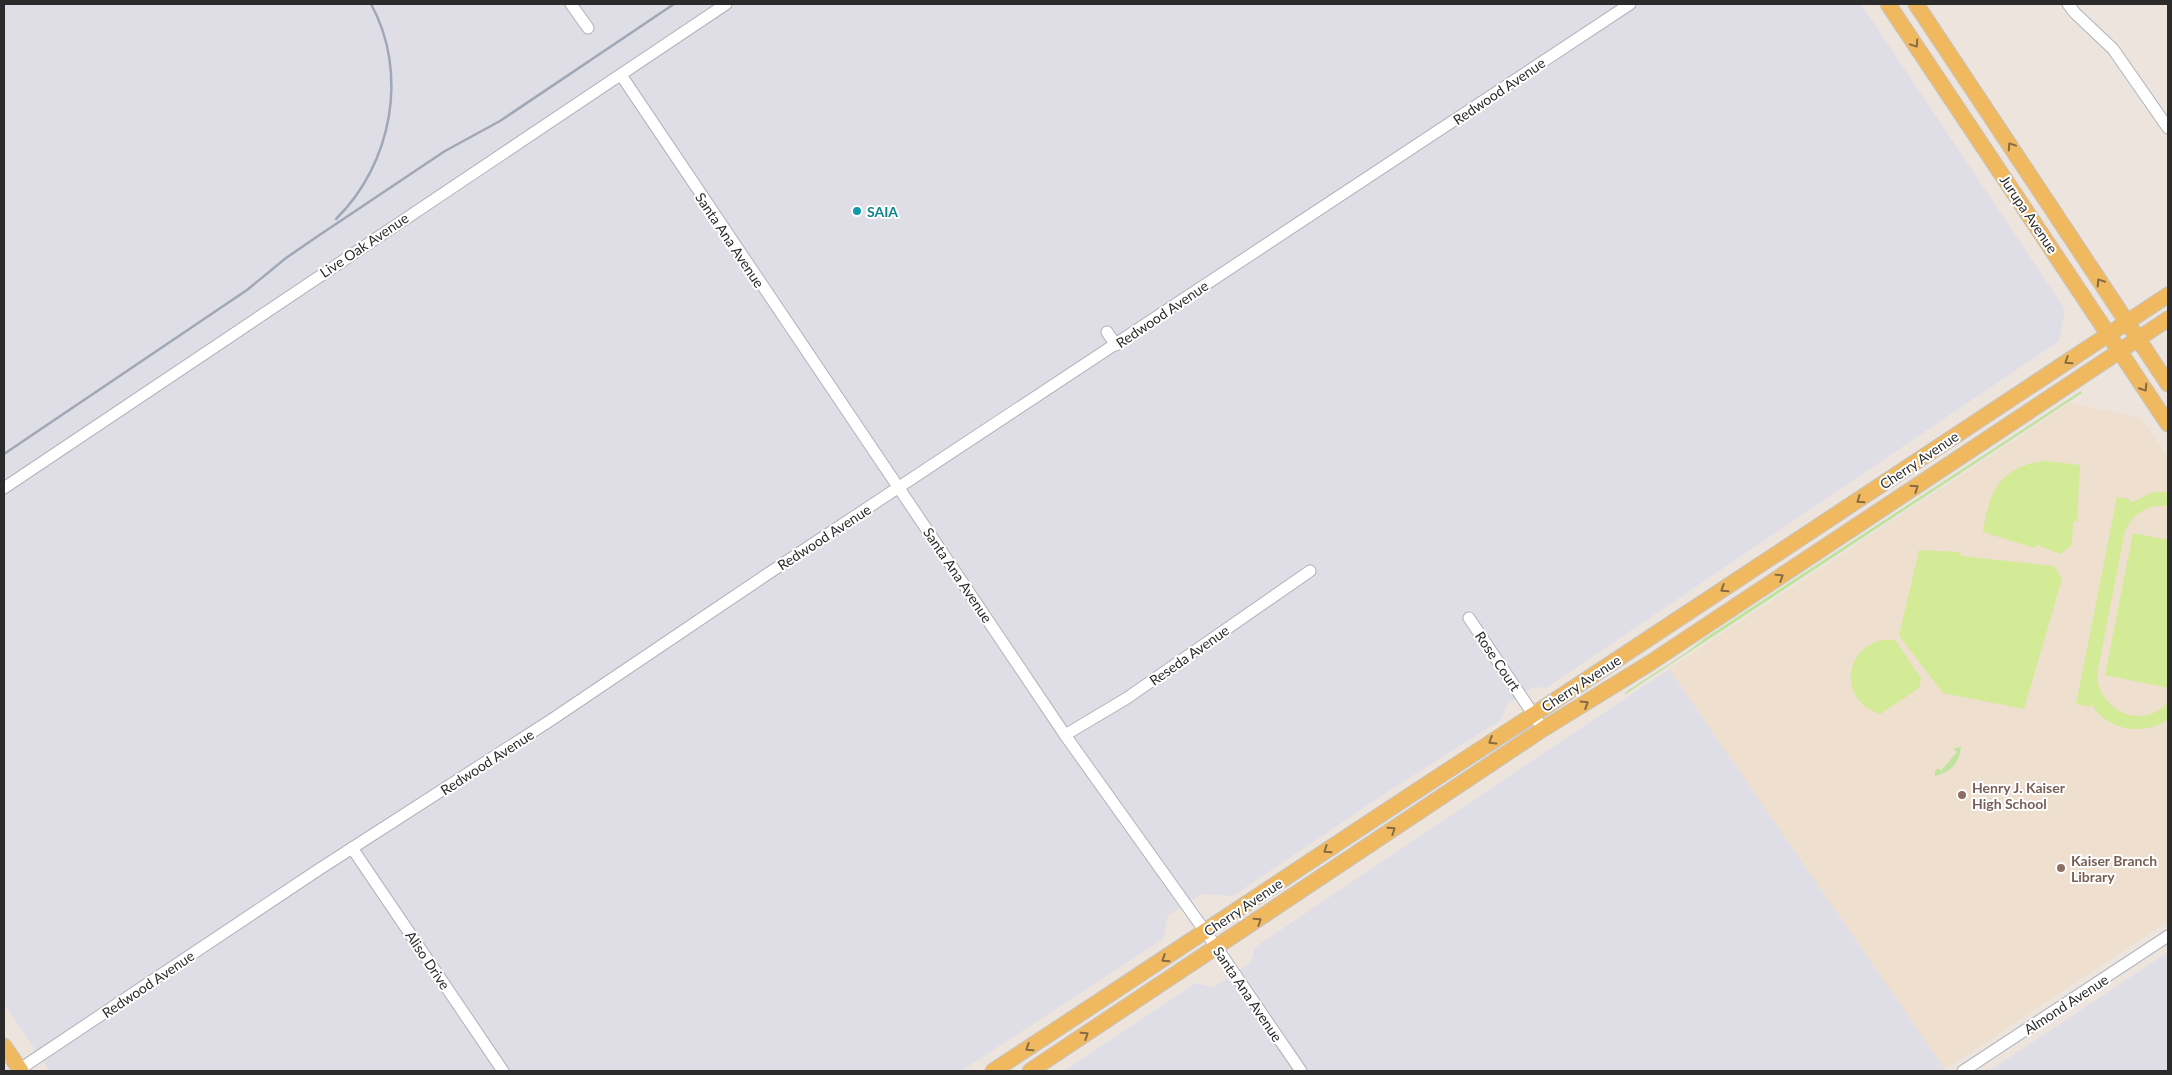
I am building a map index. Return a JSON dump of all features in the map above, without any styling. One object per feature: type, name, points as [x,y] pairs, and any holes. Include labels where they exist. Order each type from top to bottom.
[{"type":"main road","name":"Jurupa Avenue","points":[[1888,4],[2168,424]]},
{"type":"main road","name":"Jurupa Avenue","points":[[1916,4],[2168,384]]},
{"type":"main road","name":"Cherry Avenue","points":[[993,1071],[1206,932],[1427,782],[1533,715],[2168,295]]},
{"type":"main road","name":"Cherry Avenue","points":[[1030,1071],[1543,729],[1666,652],[2168,319]]},
{"type":"main road","points":[[4,1046],[19,1071]]},
{"type":"street","points":[[571,4],[588,28]]},
{"type":"street","name":"Live Oak Avenue","points":[[4,488],[726,4]]},
{"type":"street","name":"Redwood Avenue","points":[[19,1071],[352,848],[551,720],[769,573],[899,489],[1630,4]]},
{"type":"street","points":[[2068,4],[2113,49],[2168,128]]},
{"type":"street","name":"Santa Ana Avenue","points":[[621,75],[1065,735],[1206,932],[1301,1071]]},
{"type":"street","points":[[1107,332],[1116,345]]},
{"type":"street","name":"Reseda Avenue","points":[[1065,735],[1128,698],[1310,571]]},
{"type":"street","name":"Rose Court","points":[[1468,618],[1543,729]]},
{"type":"street","name":"Aliso Drive","points":[[352,848],[504,1071]]},
{"type":"street","name":"Almond Avenue","points":[[1963,1071],[2168,936]]},
{"type":"shaded area","points":[[4,4],[1861,4],[2065,309],[2059,341],[1546,688],[1534,687],[1507,705],[1501,720],[1392,789],[1233,896],[1202,894],[1168,915],[1163,939],[961,1071],[50,1071],[4,1004]]},
{"type":"shaded area","name":"Henry J. Kaiser High School","points":[[2070,403],[2142,418],[2168,458],[2168,921],[1945,1069],[1669,669]]},
{"type":"shaded area","points":[[1669,669],[1945,1069],[1941,1071],[1064,1071],[1196,983],[1214,987],[1251,962],[1255,947]]},
{"type":"shaded area","points":[[2168,952],[2168,1071],[1989,1071]]},
{"type":"green space","points":[[2081,391],[2082,393],[1624,695],[1688,652],[1702,640]]},
{"type":"green space","points":[[2045,461],[2080,465],[2077,521],[2073,521],[2072,545],[2060,554],[2037,545],[2034,548],[1983,532],[1989,504],[2000,483],[2018,468]]},
{"type":"green space","points":[[2154,492],[2168,492],[2168,506],[2148,508],[2142,511],[2132,519],[2125,531],[2097,674],[2099,687],[2105,698],[2113,707],[2123,713],[2134,716],[2146,715],[2158,711],[2168,702],[2168,720],[2158,725],[2136,729],[2116,725],[2106,720],[2091,703],[2090,707],[2076,704],[2117,497],[2130,499],[2130,503]]},
{"type":"green space","points":[[2133,533],[2168,540],[2168,688],[2105,675]]},
{"type":"green space","points":[[1919,550],[1960,552],[1961,556],[2054,566],[2062,579],[2024,709],[1943,693],[1899,636]]},
{"type":"green space","points":[[1883,640],[1895,640],[1921,678],[1919,688],[1880,714],[1867,708],[1858,699],[1852,688],[1851,676],[1853,664],[1859,654],[1869,645]]},
{"type":"green space","points":[[1961,747],[1958,758],[1953,766],[1946,772],[1935,776],[1935,771],[1938,768],[1941,771],[1957,752],[1954,749]]},
{"type":"railway","points":[[336,219],[355,197],[370,172],[382,145],[389,117],[391,88],[389,59],[383,31],[371,4]]},
{"type":"railway","points":[[4,454],[247,290],[286,258],[318,236],[445,151],[500,121],[674,4]]},
{"type":"place","name":"SAIA","points":[[857,211]]},
{"type":"place","name":"Henry J. Kaiser High School","points":[[1962,795]]},
{"type":"place","name":"Kaiser Branch Library","points":[[2061,868]]}]
